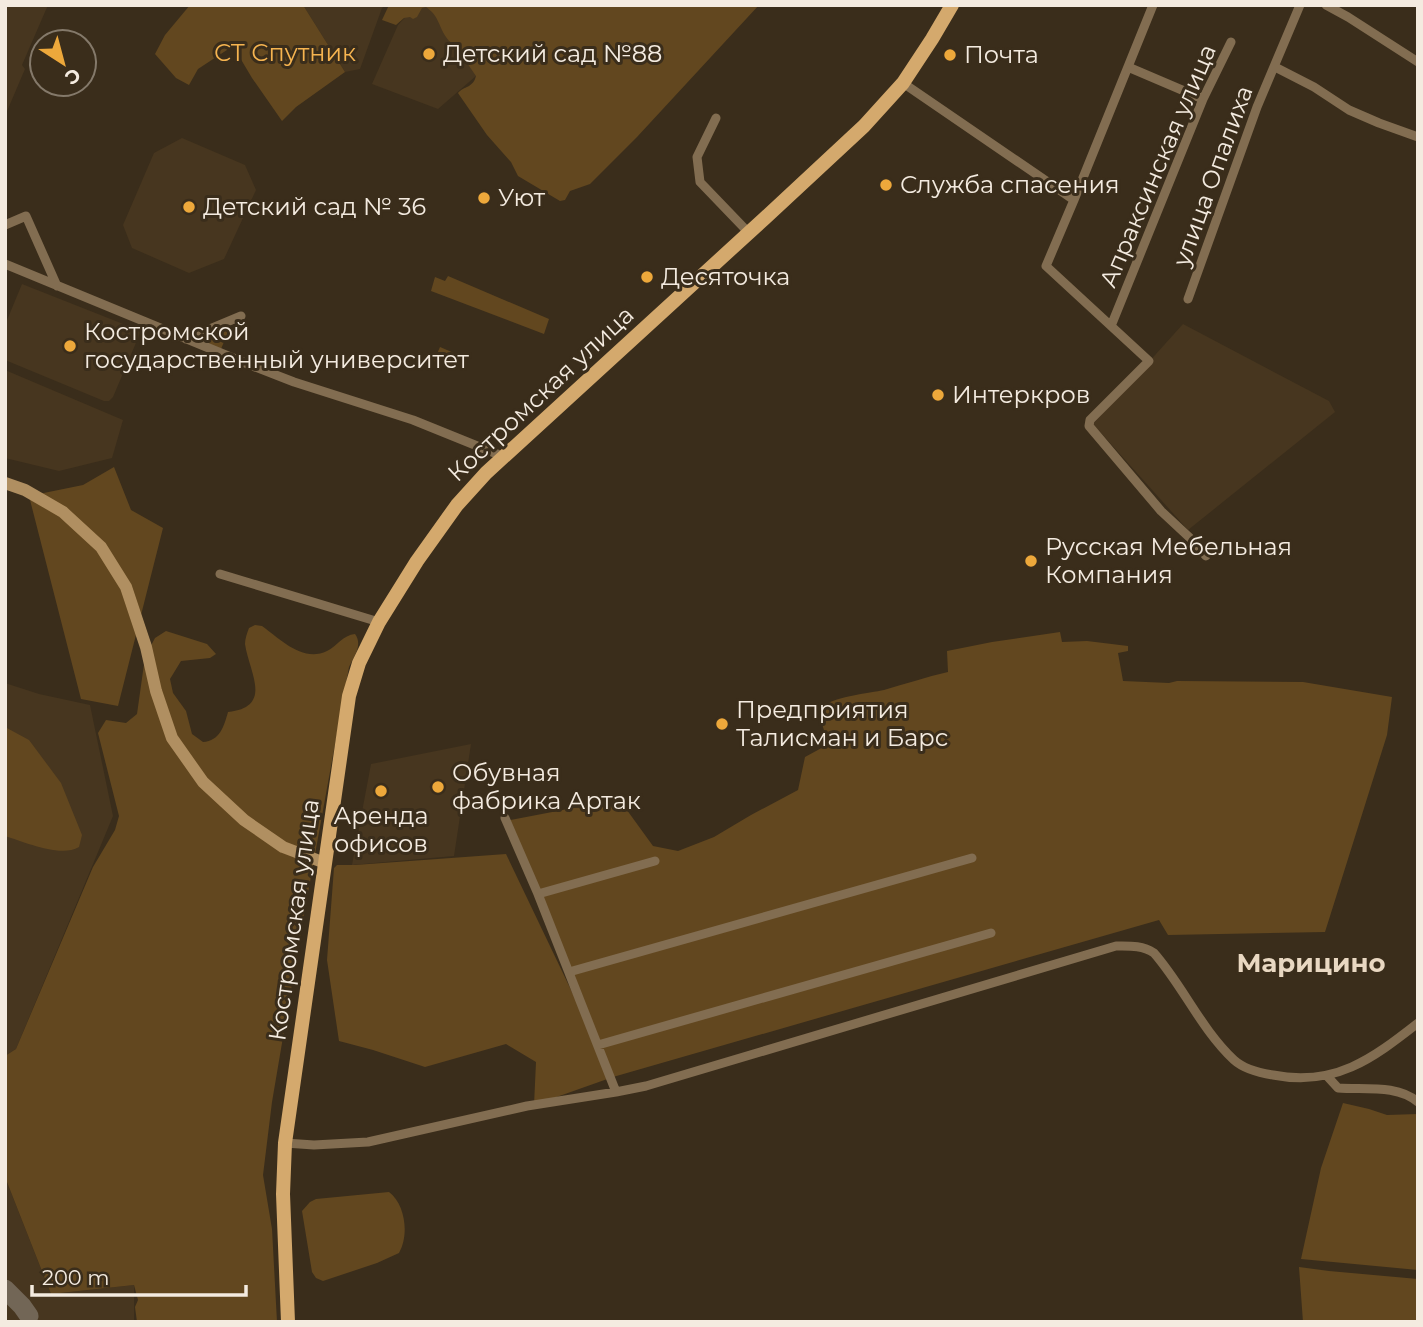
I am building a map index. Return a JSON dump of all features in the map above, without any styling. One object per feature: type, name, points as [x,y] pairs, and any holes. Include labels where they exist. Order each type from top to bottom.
[{"type":"main road","name":"Костромская улица","points":[[288,1322],[282,1194],[285,1143],[349,696],[359,663],[379,622],[417,561],[457,505],[502,456],[864,126],[903,83],[951,5]]},
{"type":"main road","points":[[5,483],[24,490],[63,512],[101,547],[126,587],[172,738],[203,782],[244,820],[283,847],[325,863]]},
{"type":"street","points":[[1153,5],[1046,266],[1149,360],[1090,420],[1089,426],[1161,511],[1191,538],[1206,556]]},
{"type":"street","name":"улица Опалиха","points":[[1188,299],[1257,107],[1300,5]]},
{"type":"street","points":[[1326,5],[1418,62]]},
{"type":"street","name":"Апраксинская улица","points":[[1111,326],[1203,99],[1231,41]]},
{"type":"street","points":[[1275,66],[1349,110],[1418,137]]},
{"type":"street","points":[[1128,67],[1203,99]]},
{"type":"street","points":[[903,83],[1074,200]]},
{"type":"street","points":[[716,118],[697,158],[700,182],[749,233]]},
{"type":"street","points":[[5,225],[26,216],[57,286]]},
{"type":"street","points":[[5,264],[294,382],[413,420],[502,456]]},
{"type":"street","points":[[186,339],[241,316]]},
{"type":"street","points":[[220,574],[379,622]]},
{"type":"street","points":[[505,818],[538,894],[616,1093]]},
{"type":"street","points":[[569,972],[972,858]]},
{"type":"street","points":[[538,894],[655,862]]},
{"type":"street","points":[[598,1045],[992,933]]},
{"type":"street","points":[[285,1143],[314,1145],[368,1142],[534,1105],[646,1086],[1116,946],[1135,945],[1149,950],[1206,1027],[1236,1062],[1256,1072],[1299,1077],[1337,1073],[1371,1058],[1418,1023]]},
{"type":"street","points":[[1326,1076],[1338,1088],[1400,1092],[1418,1102]]},
{"type":"shaded area","points":[[5,5],[48,5],[38,28],[28,28],[28,51],[22,65],[25,69],[5,116]]},
{"type":"shaded area","points":[[303,5],[386,5],[382,8],[360,69],[345,72]]},
{"type":"shaded area","name":"Детский сад №88","points":[[417,5],[427,5],[484,69],[438,109],[372,84],[398,25]]},
{"type":"shaded area","name":"Детский сад № 36","points":[[182,138],[245,165],[256,190],[224,259],[189,273],[132,248],[123,225],[154,153]]},
{"type":"shaded area","name":"Костромской государственный университет","points":[[22,284],[141,331],[109,401],[5,360],[5,325]]},
{"type":"shaded area","points":[[1183,324],[1329,401],[1335,412],[1188,530],[1093,424]]},
{"type":"shaded area","points":[[5,370],[123,420],[112,458],[59,471],[5,458]]},
{"type":"shaded area","points":[[5,683],[39,694],[90,705],[113,816],[16,1049],[5,1056]]},
{"type":"shaded area","points":[[471,744],[454,856],[352,865],[371,764]]},
{"type":"shaded area","points":[[5,1177],[51,1294],[134,1285],[134,1322],[5,1322]]},
{"type":"green space","name":"СТ Спутник","points":[[190,5],[303,5],[345,72],[296,107],[282,121],[233,46],[198,69],[189,85],[176,78],[155,54],[165,35]]},
{"type":"green space","points":[[389,5],[759,5],[590,184],[570,191],[565,200],[560,201],[518,176],[511,162],[487,135],[460,96],[458,93],[473,83],[476,76],[467,63],[459,59],[459,50],[447,39],[433,14],[426,7],[422,8],[417,17],[404,18],[396,25],[382,20]]},
{"type":"green space","points":[[448,276],[549,319],[544,334],[431,291],[435,277],[445,281]]},
{"type":"green space","points":[[225,327],[228,332],[221,349],[202,341],[203,337]]},
{"type":"green space","points":[[440,347],[461,356],[455,370],[434,361]]},
{"type":"green space","points":[[114,467],[131,510],[163,528],[118,706],[81,699],[29,496],[83,485]]},
{"type":"green space","points":[[262,626],[292,648],[309,654],[327,651],[344,638],[355,634],[358,642],[349,667],[300,937],[272,1102],[263,1175],[272,1229],[277,1322],[137,1322],[135,1307],[138,1300],[134,1285],[51,1294],[5,1177],[5,1056],[16,1049],[93,867],[115,830],[119,816],[98,733],[106,720],[126,723],[137,714],[145,657],[155,638],[166,631],[207,644],[216,654],[210,658],[181,661],[170,679],[173,693],[186,711],[192,734],[203,742],[214,739],[223,727],[228,712],[242,709],[251,703],[255,696],[254,677],[245,644],[249,628]]},
{"type":"green space","points":[[1060,632],[1062,642],[1087,641],[1128,646],[1128,651],[1118,653],[1123,681],[1303,682],[1392,697],[1387,735],[1325,932],[1168,935],[1159,920],[613,1077],[534,1105],[536,1062],[506,1044],[425,1067],[339,1041],[327,960],[334,868],[337,865],[506,854],[605,1061],[506,821],[573,808],[624,806],[653,846],[678,851],[714,837],[798,790],[805,757],[827,745],[820,715],[821,708],[826,704],[948,672],[947,651]]},
{"type":"green space","points":[[5,727],[29,740],[61,783],[82,835],[79,847],[53,850],[5,836]]},
{"type":"green space","points":[[1343,1103],[1387,1115],[1418,1114],[1418,1270],[1301,1259],[1321,1168]]},
{"type":"green space","points":[[389,1192],[399,1205],[404,1221],[404,1238],[399,1253],[323,1281],[316,1278],[312,1272],[302,1211],[316,1199]]},
{"type":"green space","points":[[1299,1267],[1418,1279],[1418,1322],[1303,1322]]},
{"type":"taxiway","points":[[5,1289],[29,1316]]},
{"type":"place","name":"Детский сад №88","points":[[429,54]]},
{"type":"place","name":"Почта","points":[[950,55]]},
{"type":"place","name":"Служба спасения","points":[[886,185]]},
{"type":"place","name":"Уют","points":[[484,198]]},
{"type":"place","name":"Детский сад № 36","points":[[189,207]]},
{"type":"place","name":"Десяточка","points":[[647,277]]},
{"type":"place","name":"Костромской государственный университет","points":[[70,346]]},
{"type":"place","name":"Интеркров","points":[[938,395]]},
{"type":"place","name":"Русская Мебельная Компания","points":[[1031,561]]},
{"type":"place","name":"Предприятия Талисман и Барс","points":[[722,724]]},
{"type":"place","name":"Обувная фабрика Артак","points":[[438,787]]},
{"type":"place","name":"Аренда офисов","points":[[381,791]]},
{"type":"district","name":"Марицино","points":[[1311,963]]}]
